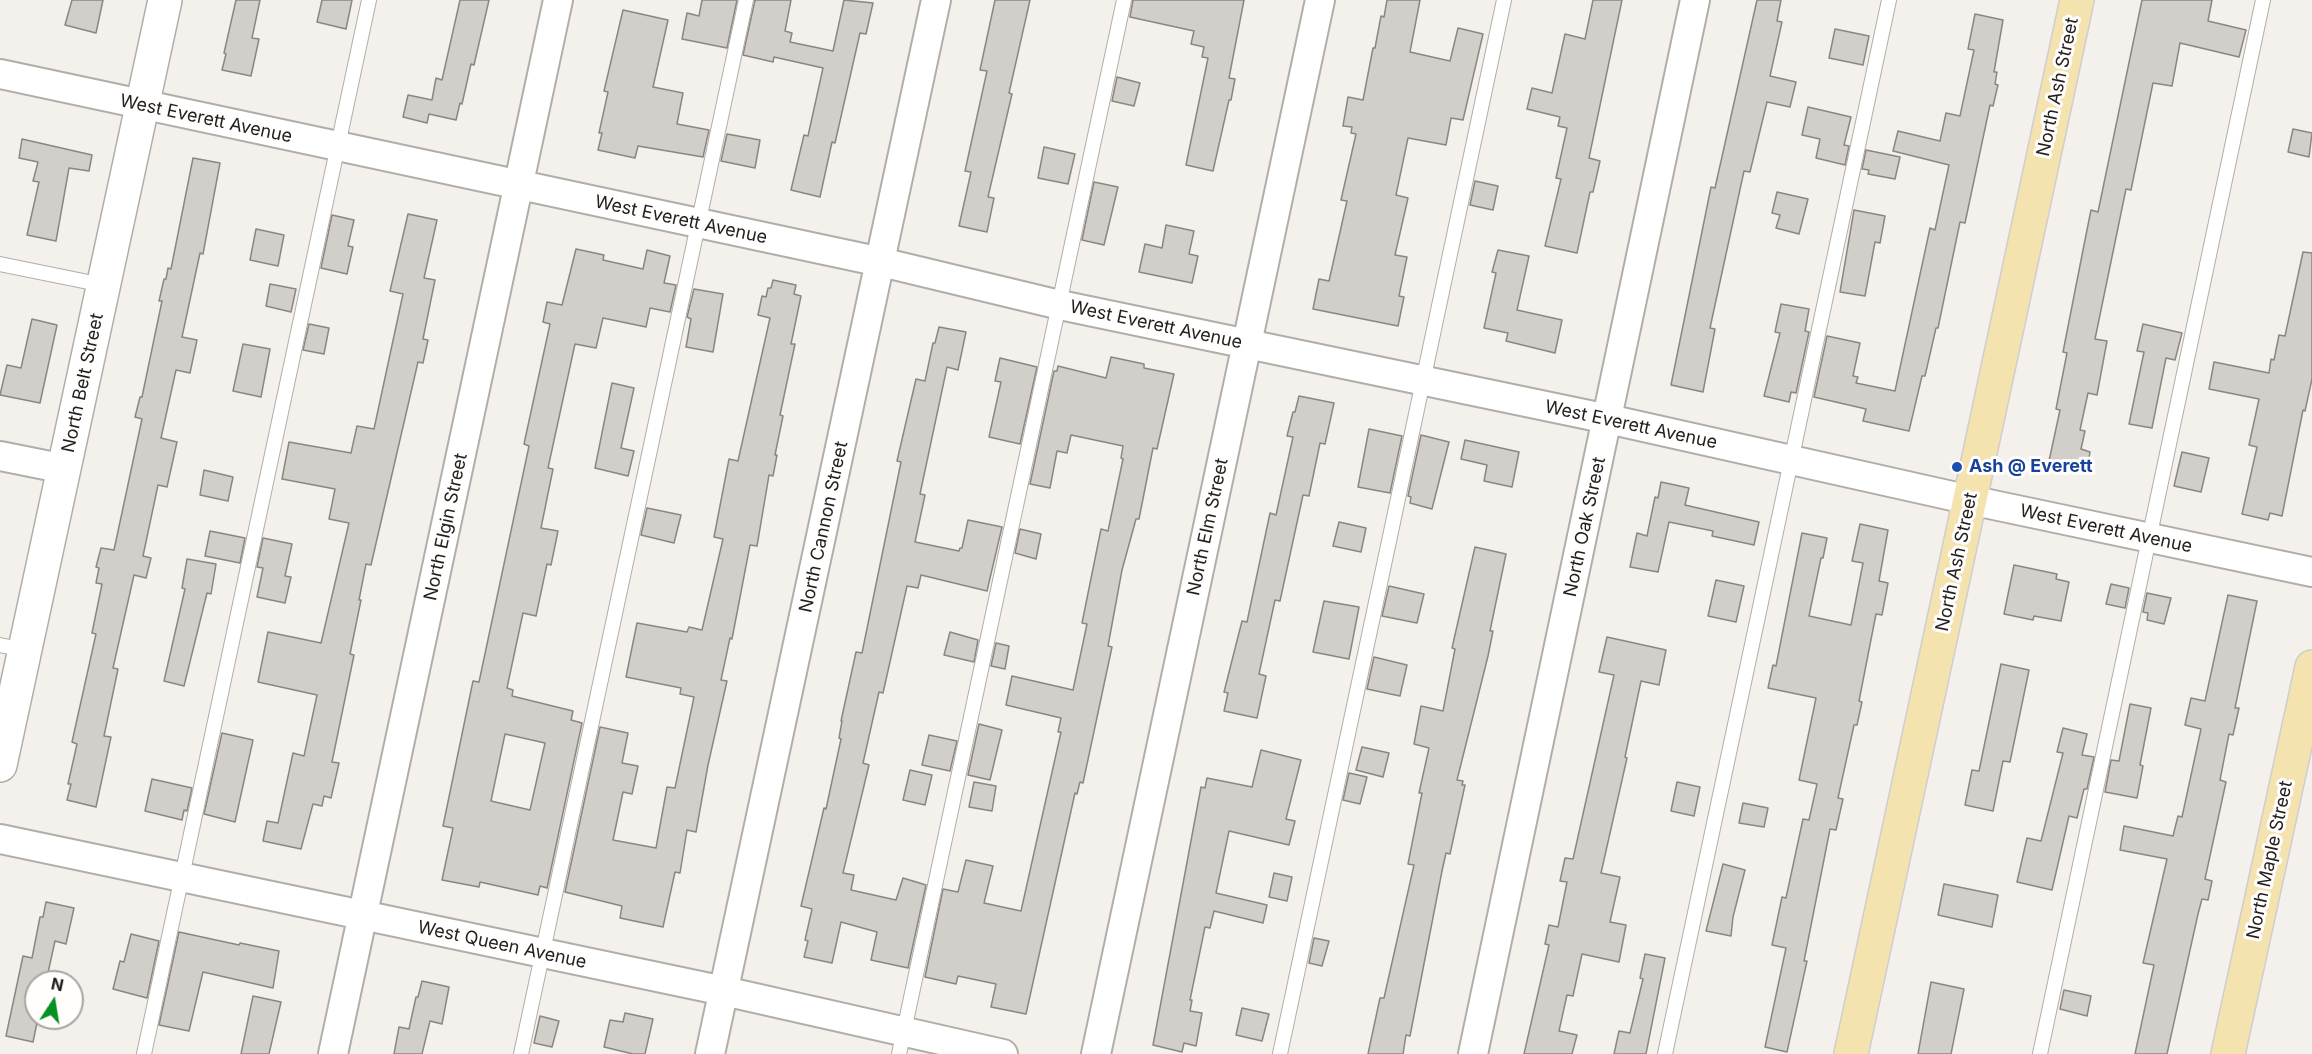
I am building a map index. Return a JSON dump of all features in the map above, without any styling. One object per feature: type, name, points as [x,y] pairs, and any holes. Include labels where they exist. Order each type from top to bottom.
[{"type":"main road","name":"North Ash Street","points":[[1851,1054],[2077,0]]},
{"type":"main road","name":"North Maple Street","points":[[2228,1054],[2312,667]]},
{"type":"street","name":"North Belt Street","points":[[0,765],[13,647],[65,470],[141,104],[165,0]]},
{"type":"street","name":"North Elgin Street","points":[[333,1054],[558,0]]},
{"type":"street","name":"North Cannon Street","points":[[710,1054],[936,0]]},
{"type":"street","name":"North Elm Street","points":[[1096,1054],[1320,0]]},
{"type":"street","name":"North Oak Street","points":[[1473,1054],[1695,0]]},
{"type":"street","name":"West Everett Avenue","points":[[0,74],[881,262],[1060,305],[1608,419],[1970,500],[2312,572]]},
{"type":"street","points":[[0,456],[65,470]]},
{"type":"street","name":"West Queen Avenue","points":[[0,839],[724,991],[902,1043],[1004,1054]]},
{"type":"lane","points":[[144,1054],[369,0]]},
{"type":"lane","points":[[521,1054],[746,0]]},
{"type":"lane","points":[[902,1043],[1124,0]]},
{"type":"lane","points":[[1280,1054],[1504,0]]},
{"type":"lane","points":[[1665,1054],[1889,0]]},
{"type":"lane","points":[[2040,1054],[2263,0]]},
{"type":"lane","points":[[0,264],[103,285]]},
{"type":"building","points":[[72,0],[103,0],[96,33],[65,25]]},
{"type":"building","points":[[236,0],[260,0],[252,38],[259,39],[251,76],[222,70]]},
{"type":"building","points":[[322,0],[352,0],[346,29],[317,22]]},
{"type":"building","points":[[460,0],[489,0],[474,65],[471,64],[456,120],[429,114],[427,123],[403,117],[408,95],[432,100],[436,78],[442,80]]},
{"type":"building","points":[[702,0],[737,0],[727,48],[682,39],[687,13],[699,16]]},
{"type":"building","points":[[755,0],[791,0],[785,31],[792,33],[790,42],[833,51],[844,0],[873,3],[866,34],[860,33],[820,197],[791,190],[804,135],[808,136],[823,68],[774,57],[773,62],[743,55]]},
{"type":"building","points":[[995,0],[1030,0],[1009,93],[1012,94],[988,197],[994,198],[987,232],[959,226],[971,172],[965,171],[987,71],[980,70]]},
{"type":"building","points":[[1133,0],[1244,0],[1229,78],[1235,79],[1213,171],[1186,165],[1208,58],[1202,57],[1204,47],[1191,44],[1194,31],[1130,17]]},
{"type":"building","points":[[1387,0],[1420,0],[1410,52],[1450,61],[1458,28],[1483,34],[1463,120],[1451,118],[1446,145],[1408,138],[1396,195],[1408,198],[1395,255],[1407,257],[1399,296],[1404,297],[1398,326],[1313,309],[1319,279],[1329,281],[1347,201],[1341,200],[1356,134],[1351,133],[1352,127],[1343,126],[1348,97],[1363,100],[1373,48],[1375,48],[1381,16],[1384,17]]},
{"type":"building","points":[[1593,0],[1622,0],[1589,158],[1600,161],[1593,192],[1590,192],[1577,253],[1545,246],[1561,179],[1556,178],[1567,128],[1558,126],[1560,117],[1527,109],[1532,88],[1552,93],[1565,34],[1585,39]]},
{"type":"building","points":[[1757,0],[1781,0],[1777,21],[1782,22],[1770,76],[1796,82],[1790,107],[1767,102],[1750,172],[1744,171],[1710,328],[1715,329],[1703,392],[1671,385],[1711,187],[1715,188]]},
{"type":"building","points":[[2142,0],[2212,0],[2208,21],[2246,30],[2239,57],[2180,43],[2172,86],[2153,83],[2131,190],[2126,189],[2095,339],[2107,341],[2097,395],[2088,393],[2080,430],[2085,431],[2081,449],[2090,452],[2087,470],[2049,461],[2060,410],[2056,409],[2067,353],[2063,352],[2091,210],[2098,212]]},
{"type":"building","points":[[623,10],[668,20],[653,87],[683,93],[677,124],[709,130],[703,157],[638,146],[635,158],[598,150],[602,133],[599,133],[608,92],[604,91]]},
{"type":"building","points":[[1975,14],[2003,20],[1994,72],[1997,72],[1995,84],[1998,85],[1993,106],[1990,105],[1965,223],[1960,222],[1938,328],[1936,328],[1925,376],[1922,376],[1909,431],[1863,421],[1866,409],[1814,397],[1827,336],[1860,343],[1853,376],[1858,377],[1856,383],[1895,391],[1930,228],[1935,230],[1949,165],[1893,151],[1898,131],[1940,141],[1946,113],[1960,116],[1974,50],[1968,49]]},
{"type":"building","points":[[1835,29],[1869,36],[1863,65],[1829,58]]},
{"type":"building","points":[[1117,77],[1140,83],[1134,106],[1112,101]]},
{"type":"building","points":[[1808,107],[1851,117],[1844,145],[1849,146],[1845,165],[1816,158],[1820,139],[1802,135]]},
{"type":"building","points":[[2293,129],[2312,133],[2309,157],[2288,152]]},
{"type":"building","points":[[727,134],[760,140],[755,168],[721,161]]},
{"type":"building","points":[[22,139],[92,155],[89,171],[69,168],[56,241],[27,235],[39,182],[33,181],[38,162],[19,158]]},
{"type":"building","points":[[1044,147],[1075,154],[1068,184],[1038,178]]},
{"type":"building","points":[[1866,150],[1900,157],[1895,179],[1868,174],[1869,170],[1862,169]]},
{"type":"building","points":[[193,158],[220,163],[203,254],[200,253],[182,337],[197,340],[190,373],[176,370],[161,438],[177,442],[167,487],[158,485],[143,556],[151,558],[146,578],[134,575],[113,668],[118,669],[104,736],[111,737],[96,807],[67,800],[71,784],[68,784],[77,744],[72,742],[96,634],[92,633],[102,584],[96,583],[99,568],[96,567],[101,548],[114,550],[142,419],[135,417],[140,397],[142,397],[162,301],[159,301],[164,279],[166,279],[168,268],[171,269]]},
{"type":"building","points":[[1475,181],[1498,186],[1493,210],[1470,205]]},
{"type":"building","points":[[1094,182],[1118,187],[1104,245],[1082,240]]},
{"type":"building","points":[[1777,192],[1808,199],[1799,234],[1776,228],[1780,215],[1772,213]]},
{"type":"building","points":[[1854,210],[1885,216],[1880,243],[1875,242],[1865,296],[1840,292]]},
{"type":"building","points":[[408,214],[437,220],[424,278],[435,280],[423,339],[428,340],[423,363],[418,362],[371,565],[366,564],[350,654],[354,655],[332,762],[339,763],[331,798],[324,796],[322,806],[313,804],[301,849],[263,841],[267,821],[278,823],[293,753],[304,756],[317,695],[258,682],[268,632],[321,643],[349,523],[329,519],[335,489],[282,479],[289,442],[351,453],[357,426],[374,429],[403,294],[390,291]]},
{"type":"building","points":[[332,215],[354,220],[348,246],[353,247],[347,274],[321,268]]},
{"type":"building","points":[[1166,225],[1194,231],[1189,254],[1198,256],[1192,283],[1139,272],[1145,244],[1162,248]]},
{"type":"building","points":[[256,229],[284,235],[278,266],[250,260]]},
{"type":"building","points":[[576,249],[604,255],[603,260],[643,269],[647,250],[670,256],[664,283],[676,285],[670,312],[650,308],[646,327],[603,318],[596,348],[575,344],[548,468],[553,469],[541,528],[558,531],[551,565],[547,564],[536,616],[523,613],[507,688],[513,690],[512,696],[573,711],[571,720],[582,723],[547,888],[540,886],[538,895],[480,882],[479,887],[442,880],[453,828],[443,826],[473,681],[479,682],[529,446],[524,444],[550,324],[543,322],[547,302],[562,305]],"holes":[[[505,734],[545,743],[530,810],[491,801]]]},
{"type":"building","points":[[1498,250],[1529,256],[1517,310],[1562,320],[1555,353],[1506,341],[1508,333],[1484,328],[1496,273],[1492,272]]},
{"type":"building","points":[[2303,252],[2312,253],[2312,379],[2305,411],[2303,410],[2282,516],[2270,513],[2268,520],[2242,514],[2257,447],[2249,445],[2259,399],[2209,389],[2214,362],[2269,373],[2279,335],[2285,336]]},
{"type":"building","points":[[773,280],[796,285],[794,294],[801,296],[791,344],[795,344],[780,415],[783,416],[775,455],[777,455],[773,476],[769,475],[757,546],[750,545],[732,639],[730,638],[721,680],[727,681],[696,832],[687,830],[680,873],[675,872],[663,927],[620,918],[622,906],[565,892],[600,727],[628,733],[622,763],[638,766],[632,794],[623,792],[613,840],[656,848],[667,787],[675,788],[694,697],[680,694],[681,688],[626,677],[637,623],[687,632],[689,627],[702,630],[723,539],[714,537],[729,459],[738,461],[770,318],[758,315],[762,296],[766,297]]},
{"type":"building","points":[[270,284],[296,289],[291,312],[266,306]]},
{"type":"building","points":[[694,289],[723,294],[713,352],[686,347],[691,319],[687,317]]},
{"type":"building","points":[[1781,304],[1809,309],[1805,331],[1809,332],[1796,393],[1791,392],[1789,402],[1764,396],[1780,333],[1775,332]]},
{"type":"building","points":[[32,319],[57,325],[40,403],[0,395],[7,365],[21,368]]},
{"type":"building","points":[[309,324],[329,328],[324,354],[303,350]]},
{"type":"building","points":[[2143,324],[2182,333],[2175,360],[2166,358],[2152,428],[2129,424],[2144,352],[2137,351]]},
{"type":"building","points":[[939,327],[966,332],[958,370],[947,367],[920,494],[925,495],[915,542],[959,551],[962,548],[968,520],[1002,527],[987,591],[921,575],[918,588],[907,586],[883,693],[879,692],[863,763],[869,765],[843,873],[854,875],[851,890],[896,900],[903,878],[926,885],[908,968],[871,960],[877,932],[841,922],[832,963],[804,957],[808,941],[805,940],[812,909],[801,906],[824,808],[826,809],[856,652],[862,653],[901,462],[897,461],[916,379],[925,381]]},
{"type":"building","points":[[243,344],[270,349],[261,397],[233,391]]},
{"type":"building","points":[[1111,357],[1144,364],[1144,368],[1174,374],[1157,449],[1153,448],[1139,519],[1136,519],[1122,570],[1108,646],[1112,647],[1083,783],[1080,782],[1077,794],[1075,793],[1026,1014],[991,1007],[996,984],[958,976],[956,984],[925,977],[943,889],[958,892],[966,860],[993,866],[984,903],[1021,911],[1061,732],[1058,732],[1061,718],[1006,705],[1012,676],[1073,690],[1087,624],[1082,623],[1101,529],[1108,531],[1123,459],[1121,458],[1123,446],[1071,435],[1067,453],[1057,451],[1050,488],[1030,484],[1054,371],[1057,371],[1058,366],[1106,378]]},
{"type":"building","points":[[1000,358],[1037,367],[1020,444],[989,437],[1001,382],[995,381]]},
{"type":"building","points":[[612,383],[634,388],[621,448],[634,451],[628,476],[595,468]]},
{"type":"building","points":[[1299,396],[1334,403],[1325,444],[1320,443],[1309,496],[1303,495],[1280,601],[1275,600],[1259,674],[1266,676],[1257,718],[1224,711],[1228,693],[1224,692],[1242,621],[1247,622],[1270,513],[1276,515],[1293,437],[1287,436]]},
{"type":"building","points":[[1369,429],[1402,436],[1390,493],[1358,487]]},
{"type":"building","points":[[1421,435],[1449,442],[1432,509],[1410,503],[1411,497],[1408,496]]},
{"type":"building","points":[[1465,440],[1519,452],[1512,487],[1484,481],[1487,465],[1461,459]]},
{"type":"building","points":[[2182,452],[2209,458],[2201,492],[2174,486]]},
{"type":"building","points":[[204,470],[233,477],[228,501],[200,495]]},
{"type":"building","points":[[1661,482],[1689,488],[1685,505],[1759,522],[1754,545],[1712,536],[1713,531],[1669,522],[1658,572],[1630,567],[1637,533],[1647,536],[1655,497],[1658,498]]},
{"type":"building","points":[[647,508],[681,515],[674,543],[641,535]]},
{"type":"building","points":[[1339,522],[1366,528],[1361,552],[1333,546]]},
{"type":"building","points":[[1860,524],[1888,530],[1879,581],[1888,583],[1882,615],[1876,614],[1859,701],[1862,702],[1857,725],[1854,725],[1838,798],[1843,799],[1836,830],[1830,829],[1804,961],[1807,961],[1787,1052],[1765,1047],[1786,948],[1772,945],[1782,897],[1786,898],[1803,819],[1809,820],[1817,784],[1799,780],[1816,698],[1768,688],[1773,665],[1776,666],[1802,533],[1827,538],[1809,616],[1851,625],[1863,563],[1852,561]]},
{"type":"building","points":[[1020,529],[1041,534],[1036,559],[1015,553]]},
{"type":"building","points":[[210,531],[245,538],[240,563],[205,556]]},
{"type":"building","points":[[263,538],[292,544],[285,576],[291,577],[285,603],[257,597],[263,568],[257,567]]},
{"type":"building","points":[[1475,547],[1506,554],[1490,631],[1493,631],[1488,656],[1457,780],[1463,781],[1462,785],[1465,785],[1450,854],[1446,853],[1442,871],[1410,1036],[1406,1035],[1403,1054],[1368,1054],[1380,998],[1384,998],[1414,865],[1408,864],[1422,793],[1419,793],[1429,748],[1414,744],[1421,706],[1443,711],[1455,649],[1452,648]]},
{"type":"building","points":[[187,559],[216,564],[211,594],[207,593],[184,686],[164,681],[185,589],[182,588]]},
{"type":"building","points":[[2014,565],[2057,574],[2056,579],[2069,582],[2061,621],[2034,616],[2033,620],[2004,614]]},
{"type":"building","points":[[1716,580],[1744,586],[1736,622],[1708,616]]},
{"type":"building","points":[[2111,584],[2129,588],[2125,608],[2106,604]]},
{"type":"building","points":[[1389,586],[1424,594],[1417,623],[1382,616]]},
{"type":"building","points":[[2147,593],[2171,598],[2164,624],[2147,620],[2148,613],[2143,612]]},
{"type":"building","points":[[2228,595],[2257,601],[2235,708],[2239,708],[2233,735],[2229,734],[2220,780],[2226,782],[2205,879],[2212,881],[2208,900],[2202,899],[2198,914],[2167,1054],[2135,1054],[2154,965],[2143,963],[2167,859],[2120,850],[2124,826],[2173,836],[2178,816],[2182,817],[2201,729],[2185,725],[2191,698],[2205,701]]},
{"type":"building","points":[[1324,601],[1359,607],[1349,659],[1313,652]]},
{"type":"building","points":[[950,632],[978,640],[974,662],[944,655]]},
{"type":"building","points":[[1607,637],[1666,650],[1659,685],[1641,681],[1625,757],[1627,758],[1601,873],[1620,877],[1610,922],[1626,925],[1619,962],[1582,954],[1573,996],[1567,995],[1559,1031],[1577,1035],[1572,1054],[1524,1054],[1549,945],[1545,944],[1549,925],[1558,927],[1567,882],[1560,881],[1565,858],[1573,859],[1614,675],[1599,672]]},
{"type":"building","points":[[996,643],[1009,646],[1005,669],[991,666]]},
{"type":"building","points":[[1374,657],[1407,665],[1400,696],[1367,689]]},
{"type":"building","points":[[2001,664],[2029,670],[2010,762],[2003,761],[1993,811],[1965,805],[1972,770],[1979,771]]},
{"type":"building","points":[[2130,704],[2151,708],[2140,765],[2143,766],[2137,798],[2105,792],[2111,760],[2119,761]]},
{"type":"building","points":[[979,724],[1002,730],[990,780],[968,775]]},
{"type":"building","points":[[2063,728],[2087,734],[2082,755],[2094,757],[2087,789],[2084,789],[2077,818],[2069,816],[2052,890],[2017,882],[2027,838],[2041,841],[2063,753],[2057,752]]},
{"type":"building","points":[[222,733],[253,740],[235,822],[204,814]]},
{"type":"building","points":[[929,735],[957,741],[950,771],[922,765]]},
{"type":"building","points":[[1362,747],[1389,753],[1383,777],[1356,770]]},
{"type":"building","points":[[1261,750],[1301,760],[1286,819],[1295,821],[1289,845],[1229,831],[1216,893],[1267,905],[1263,923],[1214,911],[1210,928],[1205,927],[1190,1000],[1192,1000],[1190,1011],[1202,1013],[1196,1046],[1184,1043],[1182,1052],[1153,1045],[1201,787],[1205,788],[1207,778],[1252,787]]},
{"type":"building","points":[[910,770],[932,775],[925,805],[903,800]]},
{"type":"building","points":[[1349,773],[1367,777],[1360,804],[1343,800]]},
{"type":"building","points":[[152,779],[192,788],[187,811],[184,810],[182,820],[145,811]]},
{"type":"building","points":[[974,782],[996,786],[992,811],[969,807]]},
{"type":"building","points":[[1677,782],[1700,787],[1694,816],[1671,811]]},
{"type":"building","points":[[1743,803],[1768,808],[1764,827],[1739,823]]},
{"type":"building","points":[[1723,864],[1745,870],[1733,917],[1731,936],[1706,931]]},
{"type":"building","points":[[1274,873],[1292,877],[1287,901],[1269,897]]},
{"type":"building","points":[[1944,884],[1998,895],[1992,927],[1938,915]]},
{"type":"building","points":[[46,902],[74,908],[66,944],[55,941],[49,970],[24,970],[24,1030],[36,1030],[33,1042],[6,1036],[23,956],[32,958],[40,917],[43,917]]},
{"type":"building","points":[[179,932],[279,951],[273,988],[203,972],[189,1031],[159,1025]]},
{"type":"building","points":[[131,934],[159,941],[147,998],[113,989],[120,961],[124,962]]},
{"type":"building","points":[[1314,938],[1329,941],[1322,966],[1309,963]]},
{"type":"building","points":[[1645,954],[1665,958],[1646,1054],[1614,1054],[1619,1031],[1630,1033],[1643,979],[1640,978]]},
{"type":"building","points":[[422,981],[449,987],[442,1024],[430,1021],[422,1054],[394,1054],[399,1027],[409,1029]]},
{"type":"building","points":[[1931,982],[1964,989],[1951,1054],[1918,1054]]},
{"type":"building","points":[[2064,990],[2091,996],[2087,1016],[2060,1009]]},
{"type":"building","points":[[253,996],[281,1002],[269,1054],[241,1054]]},
{"type":"building","points":[[1242,1008],[1269,1014],[1262,1041],[1236,1035]]},
{"type":"building","points":[[625,1013],[653,1019],[645,1054],[633,1054],[604,1047],[610,1020],[623,1022]]},
{"type":"building","points":[[540,1016],[559,1021],[552,1047],[534,1043]]},
{"type":"place","name":"Ash @ Everett","points":[[1957,467]]}]
